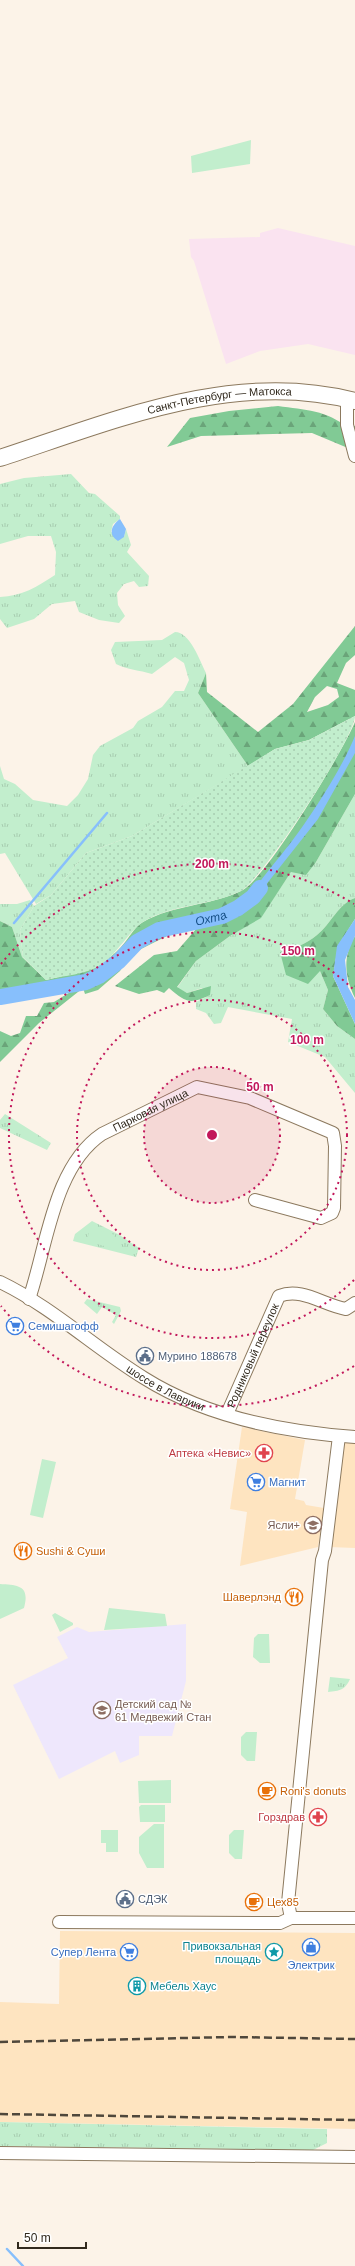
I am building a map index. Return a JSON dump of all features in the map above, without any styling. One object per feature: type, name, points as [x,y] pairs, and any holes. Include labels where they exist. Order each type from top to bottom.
[{"type":"main road","name":"Санкт-Петербург — Матокса","points":[[0,458],[183,401],[242,392],[300,391],[351,400]]},
{"type":"street","points":[[351,400],[347,425],[355,456]]},
{"type":"street","name":"Парковая улица","points":[[29,1299],[60,1191],[70,1169],[93,1140],[102,1134],[198,1086],[250,1098],[333,1133],[335,1146],[334,1208],[332,1213],[321,1218],[255,1200]]},
{"type":"street","name":"шоссе в Лаврики","points":[[0,1282],[29,1299],[153,1384],[205,1408],[272,1426],[355,1437]]},
{"type":"street","name":"Родниковый переулок","points":[[227,1414],[279,1296],[289,1292],[300,1293],[346,1309],[355,1303]]},
{"type":"street","points":[[291,1918],[288,1903],[322,1560],[325,1551],[339,1436]]},
{"type":"street","points":[[58,1922],[280,1923],[291,1918],[355,1918]]},
{"type":"street","points":[[0,2153],[355,2157]]},
{"type":"shaded area","points":[[278,228],[355,246],[355,355],[308,344],[260,351],[226,364],[194,261],[191,257],[189,239],[260,237],[260,233]]},
{"type":"shaded area","points":[[242,1427],[305,1440],[295,1499],[304,1501],[306,1505],[324,1508],[318,1547],[240,1566],[247,1512],[230,1509]]},
{"type":"shaded area","points":[[341,1441],[355,1443],[355,1548],[329,1547]]},
{"type":"shaded area","name":"Детский сад № 61 Медвежий Стан","points":[[186,1624],[186,1681],[172,1736],[139,1736],[139,1755],[120,1763],[115,1751],[59,1779],[13,1685],[68,1658],[57,1637],[77,1627],[89,1632]]},
{"type":"shaded area","points":[[60,1931],[355,1933],[355,2129],[0,2122],[0,2002],[59,2004]]},
{"type":"green space","points":[[251,140],[250,164],[192,173],[191,156]]},
{"type":"green space","points":[[278,406],[324,414],[348,428],[355,426],[355,451],[312,433],[201,436],[167,447],[190,418],[229,411]]},
{"type":"green space","points":[[71,474],[89,493],[95,494],[120,516],[120,519],[113,524],[111,532],[124,537],[126,529],[131,545],[127,552],[149,576],[148,586],[139,587],[134,581],[124,584],[117,593],[118,605],[125,616],[119,623],[99,620],[79,612],[75,601],[52,604],[34,619],[7,628],[0,619],[0,597],[22,593],[55,575],[56,552],[51,536],[28,536],[0,544],[0,484],[24,478]]},
{"type":"green space","points":[[355,626],[355,655],[346,663],[337,683],[355,690],[355,716],[309,740],[275,749],[248,766],[198,693],[206,673],[207,692],[258,732],[293,704]],"holes":[[[327,686],[337,689],[339,697],[328,705],[307,712],[315,697]]]},
{"type":"green space","points":[[175,632],[180,633],[190,642],[198,655],[206,673],[198,693],[248,766],[132,836],[86,853],[51,895],[36,904],[5,853],[0,854],[0,766],[4,779],[15,784],[33,800],[67,806],[78,795],[88,779],[93,755],[100,746],[133,728],[138,721],[162,707],[175,691],[184,691],[189,680],[184,663],[175,657],[152,674],[125,668],[116,664],[111,650],[115,642],[162,640]]},
{"type":"green space","points":[[355,716],[351,729],[340,751],[306,808],[267,863],[252,882],[241,891],[216,900],[166,912],[143,922],[133,930],[107,961],[89,971],[46,980],[23,957],[20,930],[34,906],[51,895],[86,853],[132,836],[275,749],[309,740]]},
{"type":"green space","points":[[355,722],[355,794],[316,862],[306,875],[291,872],[261,918],[230,936],[196,961],[177,987],[187,993],[211,986],[210,995],[192,1001],[184,999],[169,988],[164,993],[157,990],[139,994],[115,986],[154,955],[177,951],[197,928],[205,925],[177,931],[131,954],[120,971],[98,990],[85,994],[83,988],[39,1023],[0,1062],[0,1031],[11,1036],[20,1033],[26,1016],[37,1016],[44,1003],[54,1002],[72,991],[57,986],[39,986],[18,992],[17,998],[0,1001],[0,921],[12,927],[22,957],[46,980],[86,971],[103,963],[121,947],[140,924],[155,916],[216,900],[241,891],[252,882],[284,841],[320,786]]},
{"type":"green space","points":[[355,794],[355,898],[339,909],[322,930],[309,941],[300,946],[281,952],[320,971],[328,990],[323,1009],[337,1026],[355,1039],[355,1093],[325,1057],[288,1042],[292,1019],[228,1007],[221,1023],[214,1024],[206,1013],[196,1009],[196,1002],[210,995],[202,988],[187,993],[177,988],[196,961],[230,936],[261,917],[291,872],[316,862]]},
{"type":"green space","points":[[355,898],[355,919],[338,946],[333,976],[355,1024],[355,1039],[337,1026],[323,1009],[328,990],[320,971],[308,984],[286,975],[280,952],[300,946],[309,941],[322,930],[339,909]]},
{"type":"green space","points":[[30,900],[34,906],[20,930],[23,957],[46,980],[22,957],[12,927],[0,921],[0,904],[17,904]]},
{"type":"green space","points":[[355,936],[355,998],[349,983],[346,967],[348,952]]},
{"type":"green space","points":[[5,1114],[51,1143],[47,1150],[0,1128],[0,1120]]},
{"type":"green space","points":[[92,1221],[118,1234],[139,1248],[136,1257],[73,1241],[75,1234]]},
{"type":"green space","points":[[90,1228],[115,1235],[111,1248],[87,1241]]},
{"type":"green space","points":[[87,1299],[120,1307],[121,1311],[114,1324],[112,1322],[116,1315],[102,1307],[97,1314],[84,1303]]},
{"type":"green space","points":[[42,1459],[56,1462],[43,1518],[30,1515]]},
{"type":"green space","points":[[0,1584],[13,1585],[21,1588],[24,1591],[25,1601],[24,1608],[0,1619]]},
{"type":"green space","points":[[109,1608],[165,1614],[167,1626],[104,1630]]},
{"type":"green space","points":[[55,1613],[73,1623],[73,1625],[60,1632],[52,1615]]},
{"type":"green space","points":[[258,1634],[269,1634],[270,1663],[260,1663],[253,1657],[254,1638]]},
{"type":"green space","points":[[330,1677],[350,1679],[344,1688],[328,1692]]},
{"type":"green space","points":[[246,1732],[257,1732],[255,1761],[247,1761],[241,1755],[241,1737]]},
{"type":"green space","points":[[171,1780],[171,1803],[139,1803],[138,1781]]},
{"type":"green space","points":[[141,1805],[165,1805],[165,1822],[140,1822],[139,1807]]},
{"type":"green space","points":[[154,1824],[164,1824],[164,1868],[147,1868],[139,1853],[139,1837]]},
{"type":"green space","points":[[101,1830],[118,1830],[118,1852],[106,1852],[106,1843],[101,1843]]},
{"type":"green space","points":[[234,1830],[244,1830],[242,1859],[235,1859],[229,1853],[229,1835]]},
{"type":"green space","points":[[0,2122],[327,2129],[327,2143],[313,2150],[0,2146]]},
{"type":"water","points":[[120,519],[126,529],[124,537],[118,541],[113,535],[112,530]]},
{"type":"water","points":[[355,736],[355,753],[318,819],[261,891],[244,905],[318,804],[343,762]]},
{"type":"water","points":[[355,919],[355,936],[345,960],[348,987],[355,1000],[355,1024],[333,976],[337,946]]},
{"type":"waterway","points":[[14,923],[107,813]]},
{"type":"waterway","name":"Охта","points":[[0,997],[86,982],[99,976],[119,961],[137,942],[159,930],[222,916],[238,908],[253,897],[260,888]]},
{"type":"waterway","points":[[7,2249],[23,2266]]},
{"type":"railway","points":[[0,2042],[232,2037],[355,2039]]},
{"type":"railway","points":[[0,2114],[355,2120]]},
{"type":"place","name":"Семишагофф","points":[[15,1326]]},
{"type":"place","name":"Мурино 188678","points":[[145,1356]]},
{"type":"place","name":"Аптека «Невис»","points":[[264,1453]]},
{"type":"place","name":"Магнит","points":[[256,1482]]},
{"type":"place","name":"Ясли+","points":[[313,1525]]},
{"type":"place","name":"Sushi & Суши","points":[[23,1551]]},
{"type":"place","name":"Шаверлэнд","points":[[294,1597]]},
{"type":"place","name":"Детский сад № 61 Медвежий Стан","points":[[102,1710]]},
{"type":"place","name":"Roni's donuts","points":[[267,1791]]},
{"type":"place","name":"Горздрав","points":[[318,1817]]},
{"type":"place","name":"СДЭК","points":[[125,1899]]},
{"type":"place","name":"Цех85","points":[[254,1902]]},
{"type":"place","name":"Электрик","points":[[311,1947]]},
{"type":"place","name":"Супер Лента","points":[[129,1952]]},
{"type":"place","name":"Привокзальная площадь","points":[[274,1952]]},
{"type":"place","name":"Мебель Хаус","points":[[137,1986]]}]
